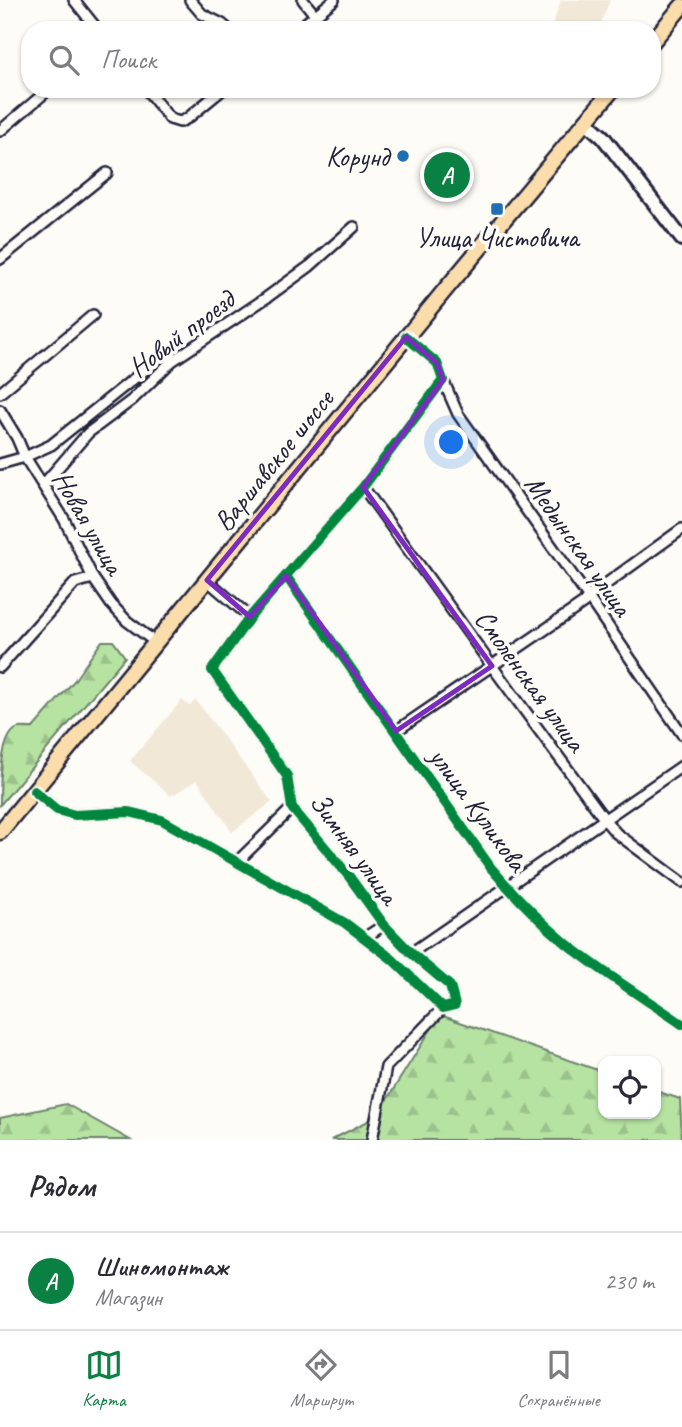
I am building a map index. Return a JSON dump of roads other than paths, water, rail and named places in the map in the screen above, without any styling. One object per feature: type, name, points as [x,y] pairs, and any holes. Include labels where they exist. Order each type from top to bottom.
[{"type":"main road","points":[[661,31],[682,5]]},
{"type":"main road","name":"Варшавское шоссе","points":[[0,832],[606,98]]},
{"type":"street","points":[[74,0],[91,21]]},
{"type":"street","points":[[190,0],[202,14],[216,21]]},
{"type":"street","points":[[303,0],[315,15]]},
{"type":"street","points":[[308,21],[334,0]]},
{"type":"street","points":[[0,131],[40,98]]},
{"type":"street","points":[[153,98],[170,119],[180,122],[212,98]]},
{"type":"street","points":[[586,122],[603,137],[682,239]]},
{"type":"street","points":[[0,260],[107,173]]},
{"type":"street","name":"Новый проезд","points":[[43,485],[88,433],[132,400],[172,361],[310,266],[354,227]]},
{"type":"street","points":[[0,393],[93,315]]},
{"type":"street","name":"Медынская улица","points":[[406,337],[438,363],[458,414],[682,734]]},
{"type":"street","points":[[0,464],[25,457],[51,445],[146,369]]},
{"type":"street","points":[[207,580],[250,617],[363,487],[443,380]]},
{"type":"street","name":"Новая улица","points":[[0,410],[25,457],[64,519],[93,578],[127,621],[155,642]]},
{"type":"street","name":"Смоленская улица","points":[[363,487],[605,820],[616,833],[682,882]]},
{"type":"street","points":[[396,732],[584,603],[588,597],[682,529]]},
{"type":"street","name":"улица Куликова","points":[[286,576],[491,868],[508,888],[524,906],[569,945],[682,1024]]},
{"type":"street","points":[[0,667],[75,583],[93,578]]},
{"type":"street","name":"Зимняя улица","points":[[250,617],[212,670],[287,776],[292,808],[348,875],[384,925],[411,953],[450,986],[455,1005],[443,1009]]},
{"type":"street","points":[[411,953],[682,765]]},
{"type":"street","points":[[34,791],[57,810],[75,815],[129,811],[162,820],[345,923],[392,958],[443,1009],[386,1067],[372,1140]]},
{"type":"street","points":[[238,861],[292,808]]},
{"type":"street","points":[[364,938],[384,925]]},
{"type":"place","name":"Корунд","points":[[403,156]]},
{"type":"place","name":"Шиномонтаж","points":[[447,175]]},
{"type":"place","name":"Улица Чистовича","points":[[497,209]]}]
